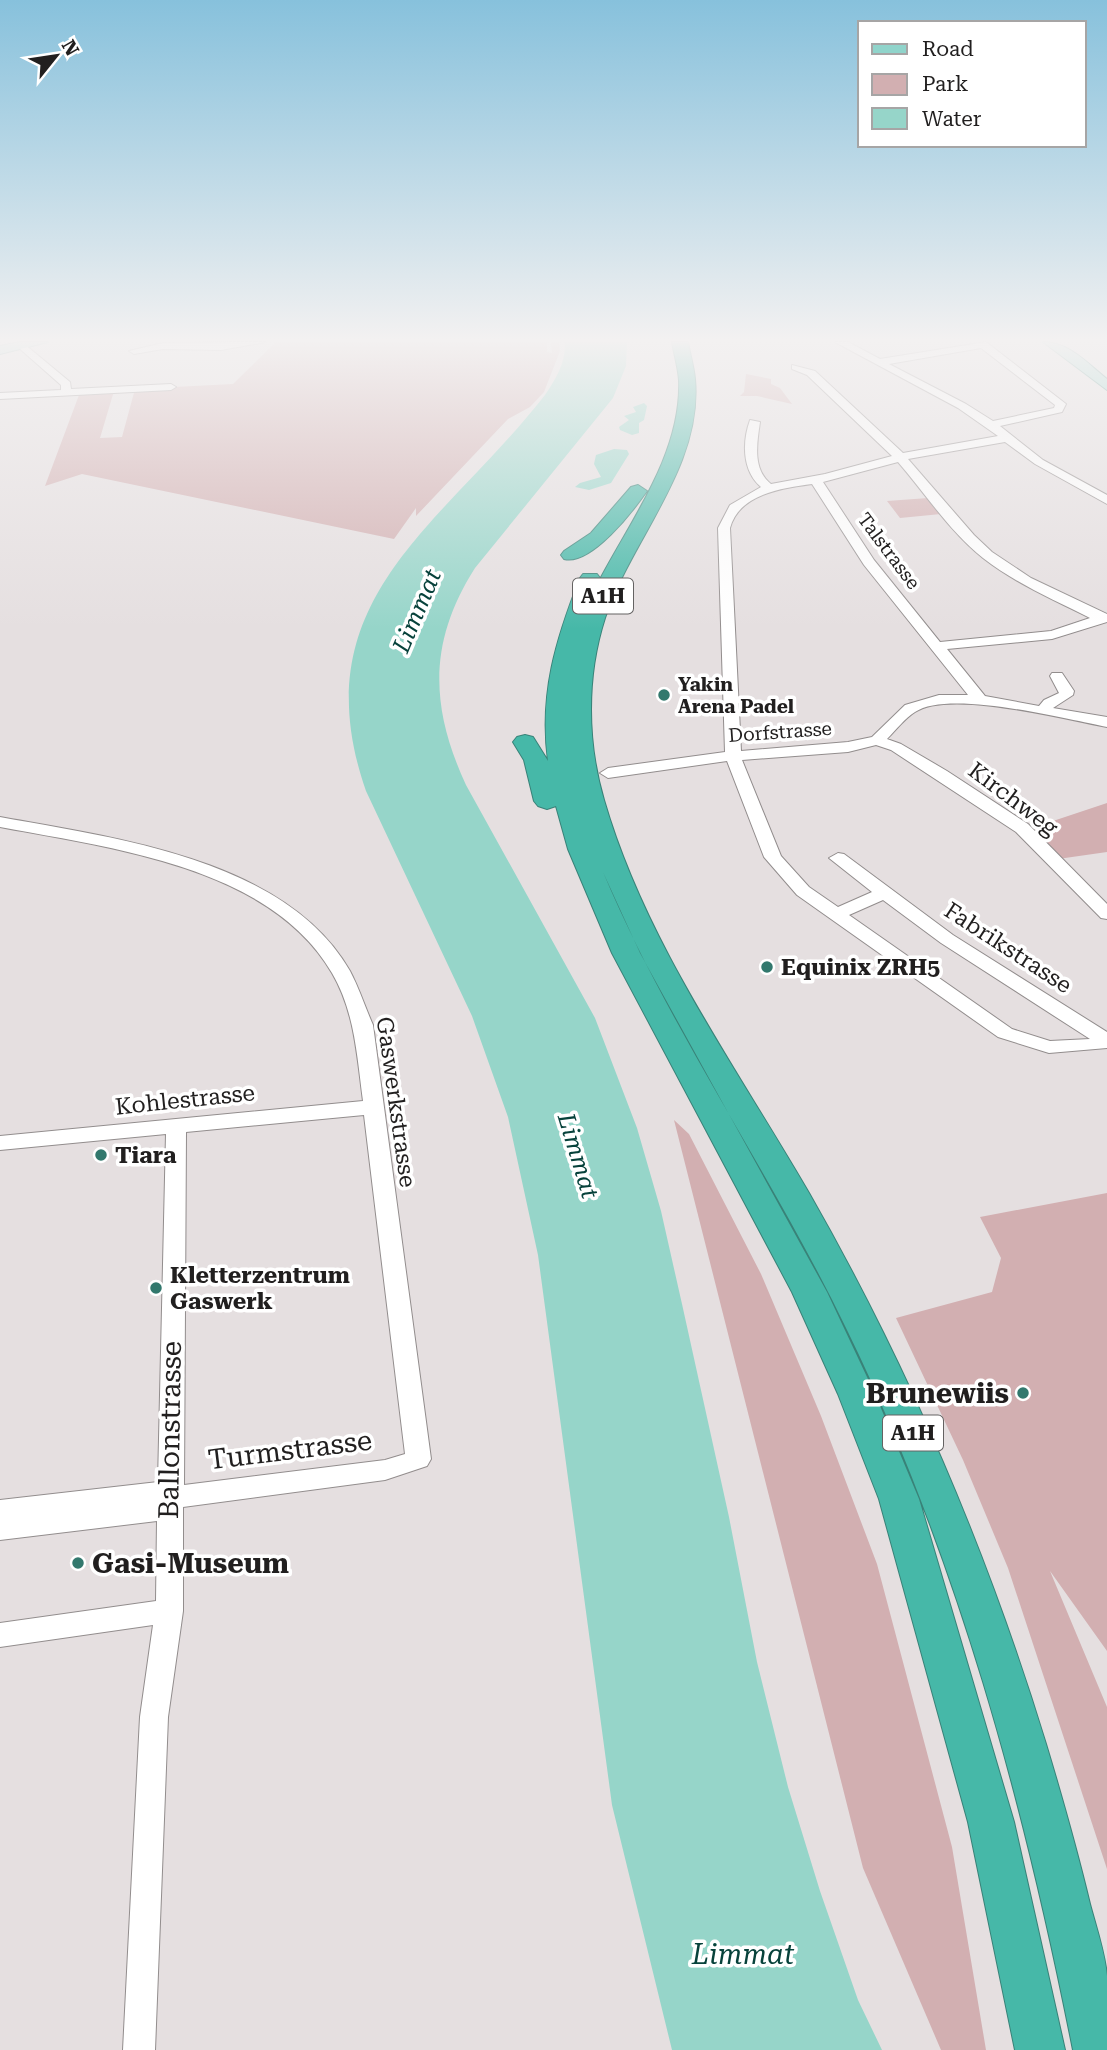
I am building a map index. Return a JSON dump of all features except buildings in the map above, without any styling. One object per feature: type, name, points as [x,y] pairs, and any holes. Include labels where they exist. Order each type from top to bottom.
[{"type":"highway","name":"A1H","points":[[663,438],[638,491],[599,559],[567,636],[558,677],[557,755],[568,809],[579,848],[604,910],[810,1293],[852,1383],[901,1503],[950,1665],[997,1843],[1040,2050]]},
{"type":"highway","name":"A1H","points":[[680,438],[670,466],[610,579],[588,640],[581,681],[579,726],[585,774],[605,843],[649,943],[840,1280],[919,1447],[976,1599],[1009,1698],[1057,1867],[1098,2050]]},
{"type":"highway","points":[[571,555],[598,537],[638,491]]},
{"type":"highway","points":[[524,742],[537,760],[562,855],[586,909],[727,1139]]},
{"type":"street","points":[[752,438],[750,456],[759,480],[769,488]]},
{"type":"street","points":[[879,438],[902,459],[969,538],[987,555],[1026,581],[1105,618]]},
{"type":"street","points":[[1107,500],[1039,462],[1007,438],[957,446],[769,488],[733,508],[725,519],[724,528],[733,756],[773,857],[803,891],[1005,1033],[1049,1047],[1084,1046],[1107,1041]]},
{"type":"street","name":"Talstrasse","points":[[815,479],[869,562],[980,700]]},
{"type":"street","points":[[939,646],[1052,635],[1105,618]]},
{"type":"street","points":[[1042,711],[1049,703],[1066,695],[1067,691],[1057,676]]},
{"type":"street","points":[[877,740],[898,718],[919,704],[939,699],[980,700],[1107,722]]},
{"type":"street","name":"Dorfstrasse","points":[[608,773],[733,756],[840,748],[877,740]]},
{"type":"street","name":"Kirchweg","points":[[877,740],[896,747],[941,774],[1022,828],[1107,914]]},
{"type":"street","name":"Gaswerkstrasse","points":[[0,822],[180,860],[243,884],[296,918],[328,951],[353,992],[363,1025],[418,1458]]},
{"type":"street","name":"Fabrikstrasse","points":[[838,858],[947,939],[1107,1041]]},
{"type":"street","points":[[835,915],[883,893]]},
{"type":"street","name":"Kohlestrasse","points":[[0,1143],[374,1107]]},
{"type":"street","name":"Ballonstrasse","points":[[139,2050],[154,1717],[169,1611],[176,1124]]},
{"type":"street","name":"Turmstrasse","points":[[0,1529],[169,1500],[385,1470],[418,1458]]},
{"type":"street","name":"Turmstrasse","points":[[0,1511],[169,1500]]},
{"type":"street","points":[[0,1635],[169,1611]]},
{"type":"green space","points":[[63,438],[490,438],[416,516],[416,508],[394,539],[82,474],[45,486]]},
{"type":"green space","points":[[928,498],[941,514],[900,518],[887,501]]},
{"type":"green space","points":[[1107,803],[1107,852],[1058,859],[1031,832],[1035,827]]},
{"type":"green space","points":[[674,1120],[689,1134],[761,1274],[821,1416],[877,1564],[952,1847],[986,2050],[941,2050],[863,1868]]},
{"type":"green space","name":"Brunewiis","points":[[1107,1193],[1107,1651],[1050,1571],[1107,1707],[1107,1869],[1008,1568],[963,1460],[896,1318],[992,1292],[1001,1258],[980,1217]]},
{"type":"water","name":"Limmat","points":[[509,438],[581,438],[475,568],[460,595],[449,622],[439,675],[446,729],[466,785],[595,1018],[637,1128],[661,1211],[729,1517],[757,1662],[788,1787],[858,2000],[882,2050],[672,2050],[612,1805],[538,1255],[508,1117],[472,1016],[366,791],[350,724],[351,667],[366,616],[392,570],[426,527]]},
{"type":"water","points":[[614,449],[627,450],[629,454],[611,483],[589,490],[575,487],[601,477],[594,464],[596,455]]},
{"type":"place","name":"Yakin Arena Padel","points":[[664,695]]},
{"type":"place","name":"Equinix ZRH5","points":[[767,967]]},
{"type":"place","name":"Tiara","points":[[101,1155]]},
{"type":"place","name":"Kletterzentrum Gaswerk","points":[[156,1288]]},
{"type":"place","name":"Brunewiis","points":[[1023,1393]]},
{"type":"place","name":"Gasi-Museum","points":[[78,1563]]}]
